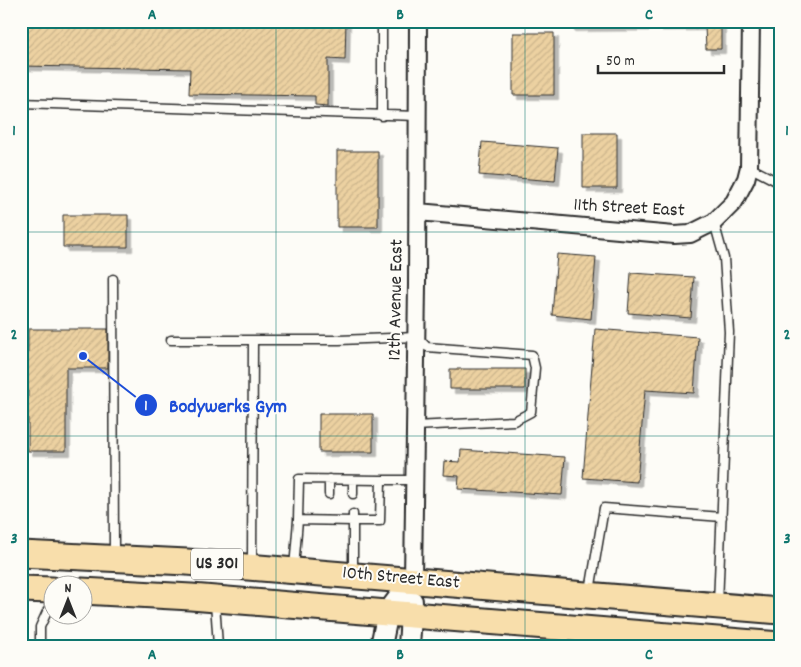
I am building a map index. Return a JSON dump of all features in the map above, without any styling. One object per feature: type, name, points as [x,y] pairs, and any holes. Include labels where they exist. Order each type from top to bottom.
[{"type":"main road","name":"10th Street East","points":[[21,554],[114,557],[294,570],[780,611]]},
{"type":"main road","points":[[21,572],[89,570],[108,563],[114,557]]},
{"type":"main road","points":[[21,590],[42,590]]},
{"type":"main road","name":"10th Street East","points":[[92,592],[400,613],[780,645]]},
{"type":"street","name":"12th Avenue East","points":[[413,580],[417,337],[418,21]]},
{"type":"street","name":"11th Street East","points":[[418,212],[674,235],[690,234],[714,222],[734,202],[749,167],[751,21]]},
{"type":"street","points":[[381,646],[400,613],[413,580]]},
{"type":"street","points":[[400,613],[409,646]]},
{"type":"lane","points":[[382,21],[382,116]]},
{"type":"lane","points":[[21,103],[418,116]]},
{"type":"lane","points":[[749,167],[780,183]]},
{"type":"lane","points":[[714,222],[724,258],[729,332],[718,606]]},
{"type":"lane","points":[[113,279],[112,470],[114,557]]},
{"type":"lane","points":[[170,340],[339,340],[417,337],[427,346],[532,355],[535,368],[531,412],[514,421],[415,426]]},
{"type":"lane","points":[[252,567],[253,340]]},
{"type":"lane","points":[[294,570],[299,479],[414,480]]},
{"type":"lane","points":[[329,479],[329,494]]},
{"type":"lane","points":[[353,480],[353,494]]},
{"type":"lane","points":[[298,520],[353,517],[380,521],[381,480]]},
{"type":"lane","points":[[590,594],[604,508],[722,517]]},
{"type":"lane","points":[[353,517],[353,575]]},
{"type":"lane","points":[[214,599],[218,646]]},
{"type":"lane","points":[[40,646],[40,627],[42,623]]},
{"type":"building","points":[[21,21],[346,21],[345,60],[328,59],[328,106],[315,105],[315,96],[189,94],[190,69],[21,66]]},
{"type":"building","points":[[570,21],[721,21],[721,49],[706,49],[705,26],[570,27]]},
{"type":"building","points":[[513,33],[554,33],[554,95],[513,95]]},
{"type":"building","points":[[583,133],[617,133],[617,188],[583,188]]},
{"type":"building","points":[[482,142],[558,148],[555,181],[479,175]]},
{"type":"building","points":[[337,151],[378,151],[378,227],[337,227]]},
{"type":"building","points":[[63,215],[128,215],[128,247],[63,247]]},
{"type":"building","points":[[557,254],[596,257],[591,319],[552,315]]},
{"type":"building","points":[[631,273],[694,277],[691,318],[628,313]]},
{"type":"building","points":[[28,329],[108,329],[108,368],[66,368],[66,451],[28,451]]},
{"type":"building","points":[[595,329],[698,337],[694,393],[645,390],[637,482],[583,478]]},
{"type":"building","points":[[450,369],[525,369],[525,389],[450,389]]},
{"type":"building","points":[[319,414],[373,414],[373,452],[319,452]]},
{"type":"building","points":[[461,450],[565,457],[562,495],[458,489],[459,476],[443,475],[444,461],[460,462]]},
{"type":"place","name":"Bodywerks Gym","points":[[83,356]]}]
